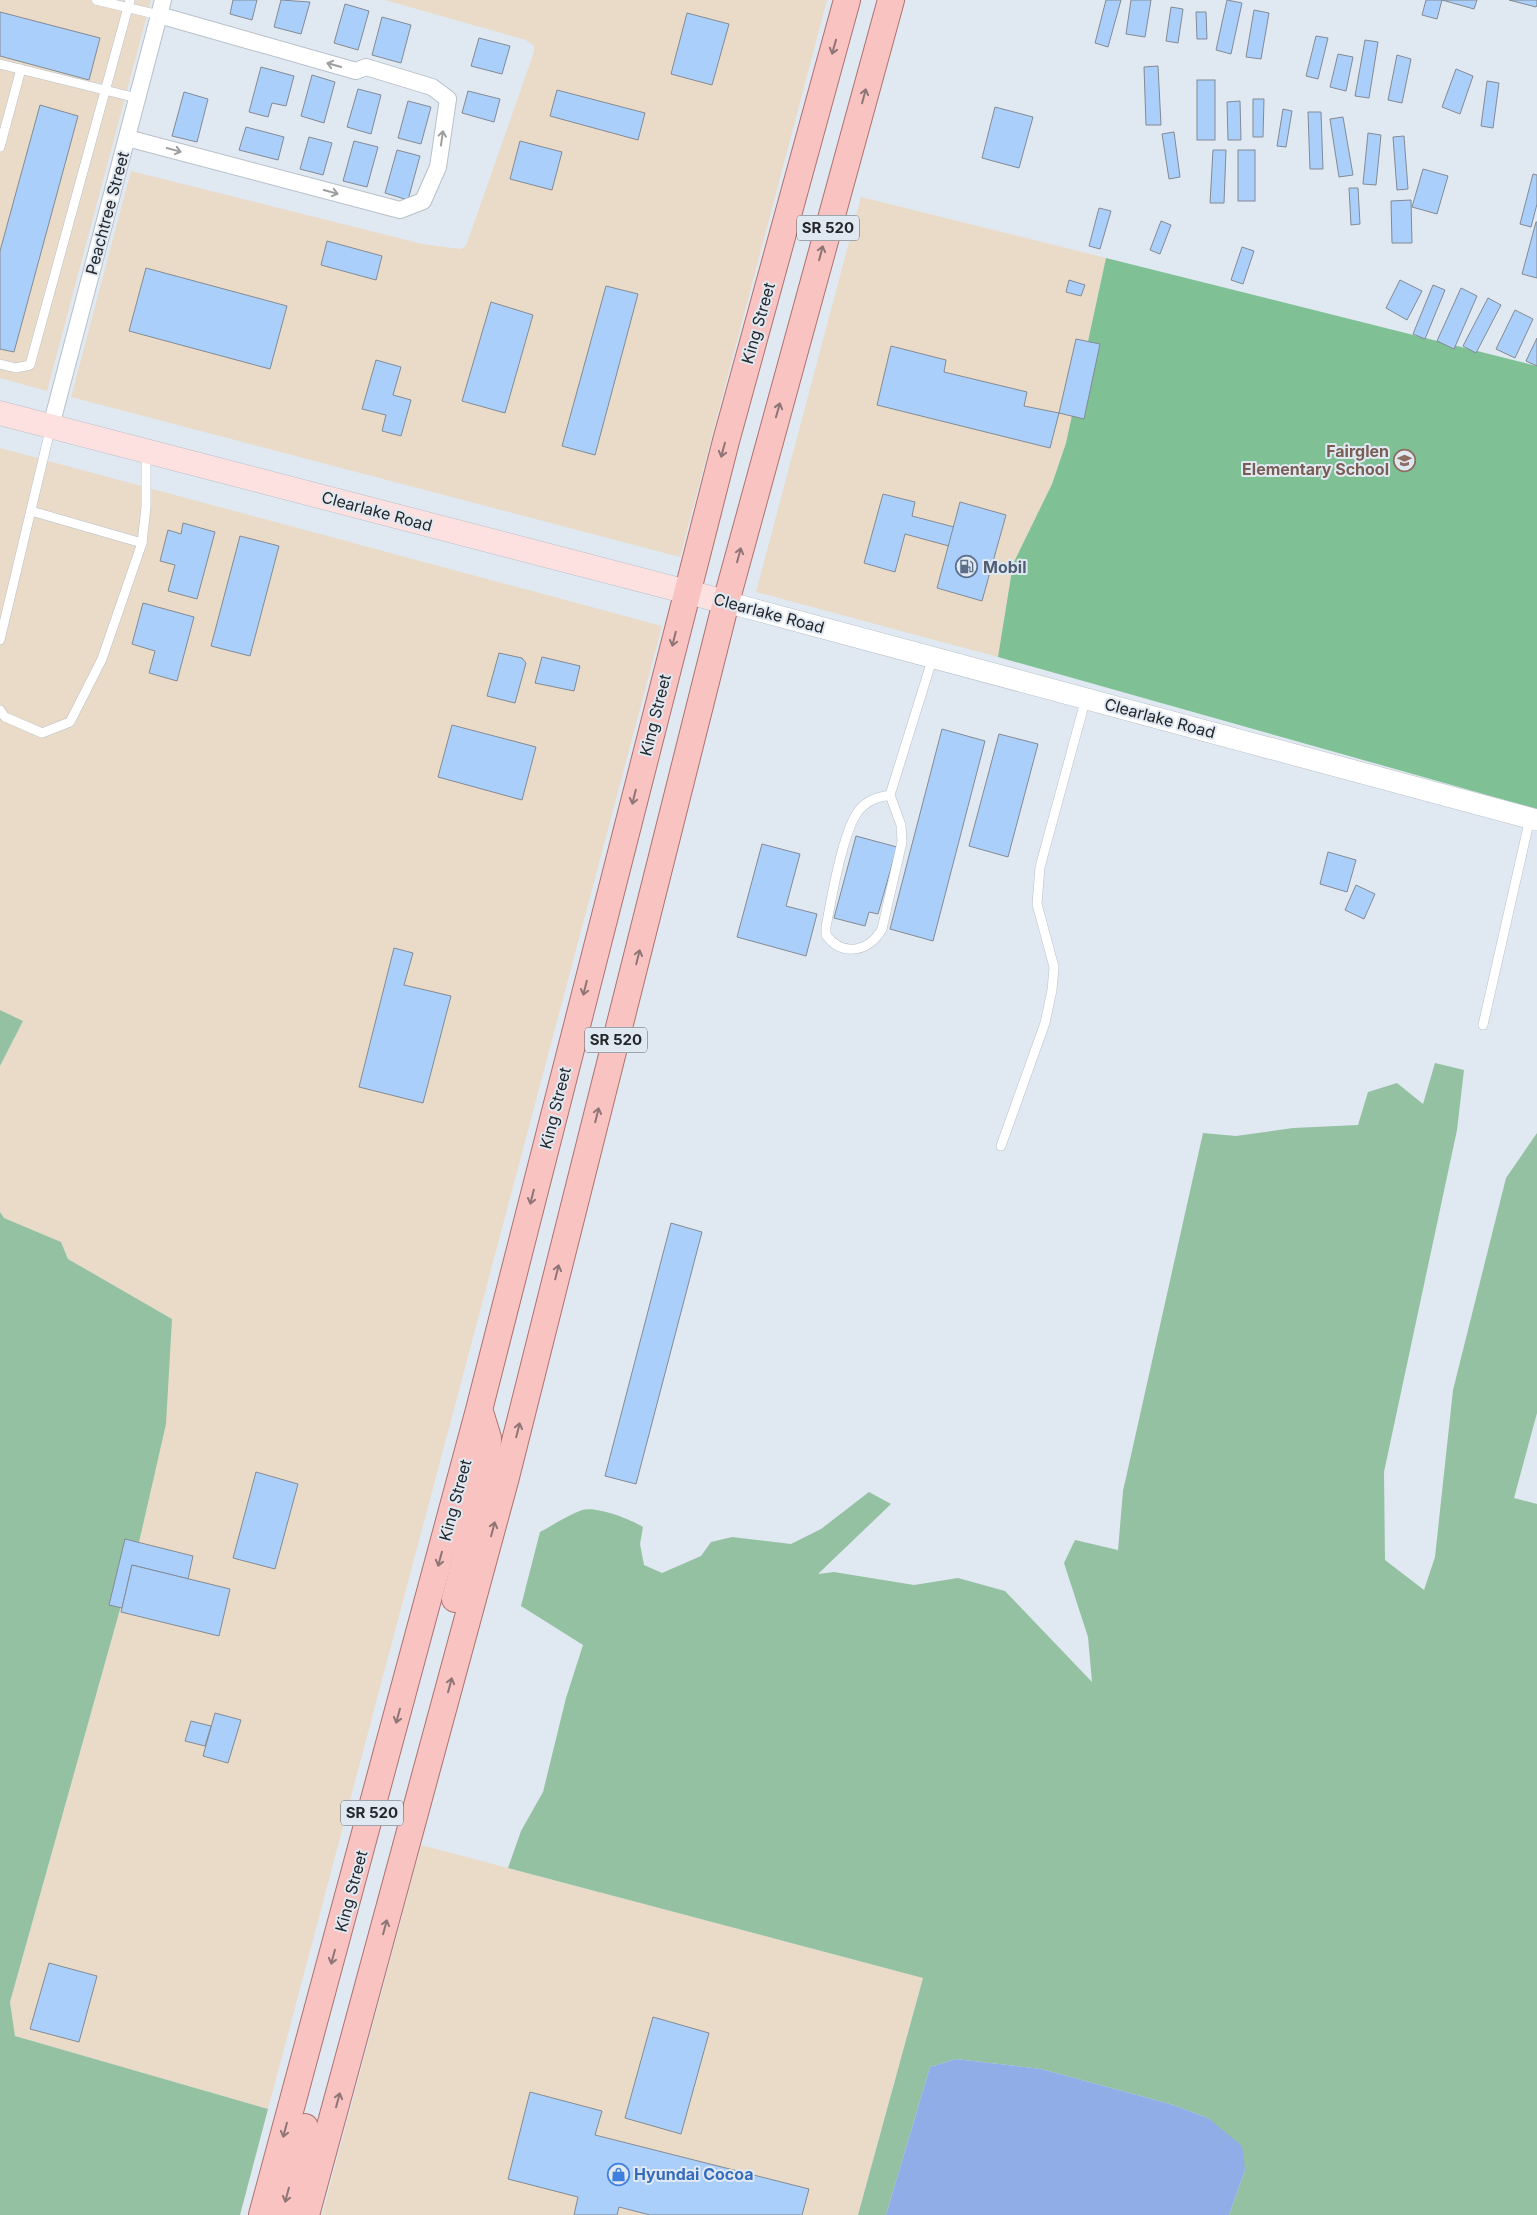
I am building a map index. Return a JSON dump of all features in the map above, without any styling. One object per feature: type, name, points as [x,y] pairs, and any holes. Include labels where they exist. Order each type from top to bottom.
[{"type":"main road","name":"King Street","points":[[262,2215],[479,1410],[686,592],[847,0]]},
{"type":"main road","name":"SR 520","points":[[306,2215],[506,1477],[726,602],[891,0]]},
{"type":"main road","name":"Clearlake Road","points":[[0,413],[726,602]]},
{"type":"main road","points":[[540,1165],[582,1174]]},
{"type":"main road","points":[[424,1783],[417,1745],[487,1475],[488,1438],[479,1410]]},
{"type":"main road","points":[[282,2215],[308,2114],[304,2062]]},
{"type":"street","name":"Peachtree Street","points":[[51,426],[161,7]]},
{"type":"street","points":[[127,138],[400,210],[423,201],[438,167],[448,99],[432,87],[366,66],[356,71],[161,7]]},
{"type":"street","name":"Clearlake Road","points":[[726,602],[1533,819]]},
{"type":"lane","points":[[96,0],[161,7]]},
{"type":"lane","points":[[0,364],[16,368],[30,364],[129,4]]},
{"type":"lane","points":[[0,64],[137,98]]},
{"type":"lane","points":[[0,147],[20,69]]},
{"type":"lane","points":[[0,640],[51,426]]},
{"type":"lane","points":[[0,710],[5,717],[42,732],[70,722],[102,659],[142,542],[146,507],[146,451]]},
{"type":"lane","points":[[31,511],[142,542]]},
{"type":"lane","points":[[890,795],[875,798],[861,807],[851,824],[826,927],[826,935],[837,945],[854,949],[864,948],[875,941],[882,929],[902,842],[901,824],[890,795],[933,657]]},
{"type":"lane","points":[[1001,1146],[1045,1023],[1052,990],[1054,967],[1037,904],[1037,884],[1086,698]]},
{"type":"lane","points":[[1483,1025],[1533,819]]},
{"type":"shaded area","points":[[0,0],[151,0],[47,391],[0,378]]},
{"type":"shaded area","points":[[385,0],[827,0],[680,557],[71,397],[131,171],[422,244],[460,249],[466,246],[534,52],[534,46],[526,40]]},
{"type":"shaded area","points":[[861,197],[1106,258],[1066,443],[1052,484],[1013,564],[998,657],[756,592]]},
{"type":"shaded area","points":[[0,448],[662,626],[268,2109],[15,2036],[10,2002],[140,1538],[172,1319],[68,1259],[61,1242],[4,1218],[0,1212],[0,1066],[23,1021],[0,1010]]},
{"type":"shaded area","points":[[421,1845],[923,1978],[858,2215],[322,2215]]},
{"type":"green space","points":[[1106,258],[1537,366],[1537,809],[998,657],[1013,564],[1052,484],[1066,443]]},
{"type":"green space","points":[[0,1010],[23,1021],[0,1066]]},
{"type":"green space","points":[[1435,1063],[1464,1070],[1457,1130],[1384,1472],[1385,1560],[1424,1590],[1435,1557],[1453,1390],[1506,1178],[1537,1133],[1537,1413],[1514,1498],[1537,1504],[1537,2215],[1229,2215],[1245,2170],[1208,2118],[1170,2104],[1041,2069],[956,2059],[930,2067],[886,2215],[858,2215],[923,1978],[508,1868],[521,1831],[543,1792],[566,1698],[583,1645],[521,1606],[540,1532],[582,1510],[596,1510],[613,1514],[643,1527],[640,1544],[644,1565],[662,1573],[701,1556],[711,1542],[732,1537],[791,1544],[821,1529],[869,1492],[891,1504],[818,1574],[834,1572],[914,1585],[958,1578],[1005,1591],[1092,1682],[1088,1637],[1064,1563],[1075,1540],[1118,1550],[1123,1491],[1203,1133],[1236,1136],[1293,1128],[1358,1125],[1368,1092],[1397,1083],[1423,1104]]},
{"type":"green space","points":[[0,1212],[4,1218],[61,1242],[68,1259],[172,1319],[166,1424],[140,1538],[10,2002],[15,2036],[268,2109],[240,2215],[0,2215]]},
{"type":"water","points":[[956,2059],[1041,2069],[1170,2104],[1208,2118],[1242,2146],[1245,2170],[1229,2215],[886,2215],[930,2067]]},
{"type":"building","points":[[233,0],[257,0],[252,20],[230,14]]},
{"type":"building","points":[[281,0],[310,2],[301,34],[274,27]]},
{"type":"building","points":[[1106,0],[1121,0],[1108,47],[1095,43]]},
{"type":"building","points":[[1131,0],[1151,0],[1145,37],[1126,34]]},
{"type":"building","points":[[1227,0],[1242,3],[1231,54],[1216,50]]},
{"type":"building","points":[[1426,0],[1442,0],[1437,19],[1422,15]]},
{"type":"building","points":[[1442,0],[1477,0],[1474,9]]},
{"type":"building","points":[[1509,0],[1537,0],[1537,5],[1536,7]]},
{"type":"building","points":[[345,4],[369,11],[358,50],[334,43]]},
{"type":"building","points":[[1171,7],[1183,9],[1178,43],[1166,41]]},
{"type":"building","points":[[1254,10],[1269,13],[1261,59],[1246,57]]},
{"type":"building","points":[[0,12],[100,38],[89,80],[0,56]]},
{"type":"building","points":[[1196,12],[1206,12],[1207,39],[1197,39]]},
{"type":"building","points":[[687,13],[729,24],[712,85],[671,74]]},
{"type":"building","points":[[382,17],[411,25],[401,63],[372,55]]},
{"type":"building","points":[[1316,36],[1328,38],[1318,79],[1306,76]]},
{"type":"building","points":[[479,38],[510,46],[502,74],[471,66]]},
{"type":"building","points":[[1365,40],[1378,42],[1369,98],[1355,96]]},
{"type":"building","points":[[1338,54],[1353,57],[1346,91],[1330,87]]},
{"type":"building","points":[[1397,55],[1411,59],[1402,103],[1388,100]]},
{"type":"building","points":[[1158,66],[1161,125],[1146,125],[1144,67]]},
{"type":"building","points":[[261,67],[294,76],[286,106],[272,103],[268,117],[249,112]]},
{"type":"building","points":[[1456,69],[1473,76],[1460,114],[1442,107]]},
{"type":"building","points":[[312,75],[335,82],[324,123],[301,116]]},
{"type":"building","points":[[1197,80],[1215,80],[1215,140],[1197,140]]},
{"type":"building","points":[[1487,81],[1499,83],[1493,128],[1481,126]]},
{"type":"building","points":[[358,89],[381,95],[371,134],[347,127]]},
{"type":"building","points":[[557,90],[645,113],[638,140],[550,116]]},
{"type":"building","points":[[468,91],[500,99],[494,122],[462,113]]},
{"type":"building","points":[[184,92],[208,99],[197,142],[172,136]]},
{"type":"building","points":[[1253,99],[1264,99],[1263,137],[1253,137]]},
{"type":"building","points":[[408,101],[431,107],[421,144],[398,138]]},
{"type":"building","points":[[1240,101],[1241,140],[1228,140],[1227,102]]},
{"type":"building","points":[[40,105],[78,116],[14,352],[0,349],[0,251]]},
{"type":"building","points":[[995,107],[1033,117],[1019,168],[982,158]]},
{"type":"building","points":[[1283,109],[1292,111],[1286,147],[1277,146]]},
{"type":"building","points":[[1308,112],[1321,112],[1323,169],[1310,169]]},
{"type":"building","points":[[1343,117],[1353,175],[1339,177],[1330,119]]},
{"type":"building","points":[[246,127],[284,137],[278,160],[239,150]]},
{"type":"building","points":[[1174,132],[1180,177],[1169,179],[1162,134]]},
{"type":"building","points":[[1368,133],[1381,135],[1376,185],[1363,184]]},
{"type":"building","points":[[1404,136],[1408,189],[1397,190],[1393,137]]},
{"type":"building","points":[[309,137],[332,143],[323,175],[300,169]]},
{"type":"building","points":[[354,141],[378,147],[367,187],[343,181]]},
{"type":"building","points":[[520,141],[562,152],[552,190],[510,179]]},
{"type":"building","points":[[397,150],[420,156],[408,200],[385,193]]},
{"type":"building","points":[[1213,150],[1226,150],[1224,203],[1210,203]]},
{"type":"building","points":[[1238,150],[1255,150],[1255,201],[1238,201]]},
{"type":"building","points":[[1423,169],[1448,176],[1437,214],[1412,207]]},
{"type":"building","points":[[1533,174],[1537,175],[1537,204],[1531,227],[1520,224]]},
{"type":"building","points":[[1349,188],[1358,188],[1360,224],[1351,225]]},
{"type":"building","points":[[1411,200],[1412,243],[1392,243],[1391,201]]},
{"type":"building","points":[[1099,208],[1111,211],[1100,249],[1089,246]]},
{"type":"building","points":[[1161,221],[1171,225],[1160,254],[1150,250]]},
{"type":"building","points":[[1537,222],[1537,278],[1522,274]]},
{"type":"building","points":[[327,241],[382,256],[376,280],[321,265]]},
{"type":"building","points":[[1242,247],[1254,251],[1243,284],[1231,280]]},
{"type":"building","points":[[146,268],[287,306],[270,369],[129,331]]},
{"type":"building","points":[[1069,280],[1085,285],[1081,296],[1066,292]]},
{"type":"building","points":[[1400,280],[1422,291],[1407,320],[1386,308]]},
{"type":"building","points":[[1433,285],[1445,290],[1425,339],[1413,334]]},
{"type":"building","points":[[606,286],[638,294],[595,455],[562,446]]},
{"type":"building","points":[[1461,288],[1477,296],[1454,349],[1437,341]]},
{"type":"building","points":[[1488,298],[1501,305],[1476,353],[1463,346]]},
{"type":"building","points":[[491,302],[533,315],[505,413],[462,401]]},
{"type":"building","points":[[1515,310],[1533,319],[1515,358],[1496,349]]},
{"type":"building","points":[[1537,338],[1537,366],[1526,361]]},
{"type":"building","points":[[1076,339],[1100,344],[1084,419],[1059,413]]},
{"type":"building","points":[[891,346],[946,360],[944,372],[1027,392],[1024,406],[1059,413],[1050,448],[877,405]]},
{"type":"building","points":[[376,360],[401,367],[393,395],[411,400],[401,436],[382,431],[386,415],[362,409]]},
{"type":"building","points":[[883,494],[915,502],[912,516],[954,527],[949,546],[905,534],[895,572],[864,563]]},
{"type":"building","name":"Mobil","points":[[960,502],[1006,515],[982,601],[937,588]]},
{"type":"building","points":[[183,523],[215,532],[197,599],[168,591],[175,565],[160,561],[168,530],[181,534]]},
{"type":"building","points":[[240,536],[279,546],[250,656],[211,646]]},
{"type":"building","points":[[143,603],[194,617],[177,681],[149,673],[155,651],[132,644]]},
{"type":"building","points":[[499,653],[522,658],[526,663],[515,703],[487,696]]},
{"type":"building","points":[[542,657],[580,666],[574,691],[535,683]]},
{"type":"building","points":[[452,725],[536,747],[522,800],[438,777]]},
{"type":"building","points":[[942,729],[985,741],[933,941],[890,929]]},
{"type":"building","points":[[999,734],[1038,744],[1008,857],[969,846]]},
{"type":"building","points":[[856,836],[897,847],[878,914],[869,912],[865,926],[834,918]]},
{"type":"building","points":[[762,844],[800,854],[786,906],[817,914],[806,956],[737,937]]},
{"type":"building","points":[[1328,852],[1356,860],[1347,892],[1320,884]]},
{"type":"building","points":[[1356,885],[1375,894],[1364,919],[1345,910]]},
{"type":"building","points":[[394,948],[413,953],[404,985],[451,996],[423,1103],[359,1087]]},
{"type":"building","points":[[671,1223],[702,1232],[636,1484],[605,1476]]},
{"type":"building","points":[[256,1472],[298,1484],[275,1569],[233,1558]]},
{"type":"building","points":[[125,1539],[193,1556],[188,1579],[132,1565],[122,1608],[109,1605]]},
{"type":"building","points":[[132,1565],[230,1589],[219,1636],[121,1612]]},
{"type":"building","points":[[215,1713],[241,1720],[228,1763],[203,1756]]},
{"type":"building","points":[[191,1721],[211,1726],[205,1746],[185,1741]]},
{"type":"building","points":[[49,1963],[97,1976],[79,2042],[30,2029]]},
{"type":"building","points":[[653,2017],[709,2033],[681,2134],[625,2118]]},
{"type":"building","points":[[530,2092],[602,2111],[595,2135],[809,2189],[802,2215],[650,2215],[619,2207],[617,2215],[574,2215],[578,2197],[508,2179]]},
{"type":"place","name":"Fairglen Elementary School","points":[[1405,460]]},
{"type":"place","name":"Mobil","points":[[967,567]]},
{"type":"place","name":"Hyundai Cocoa","points":[[618,2174]]}]
